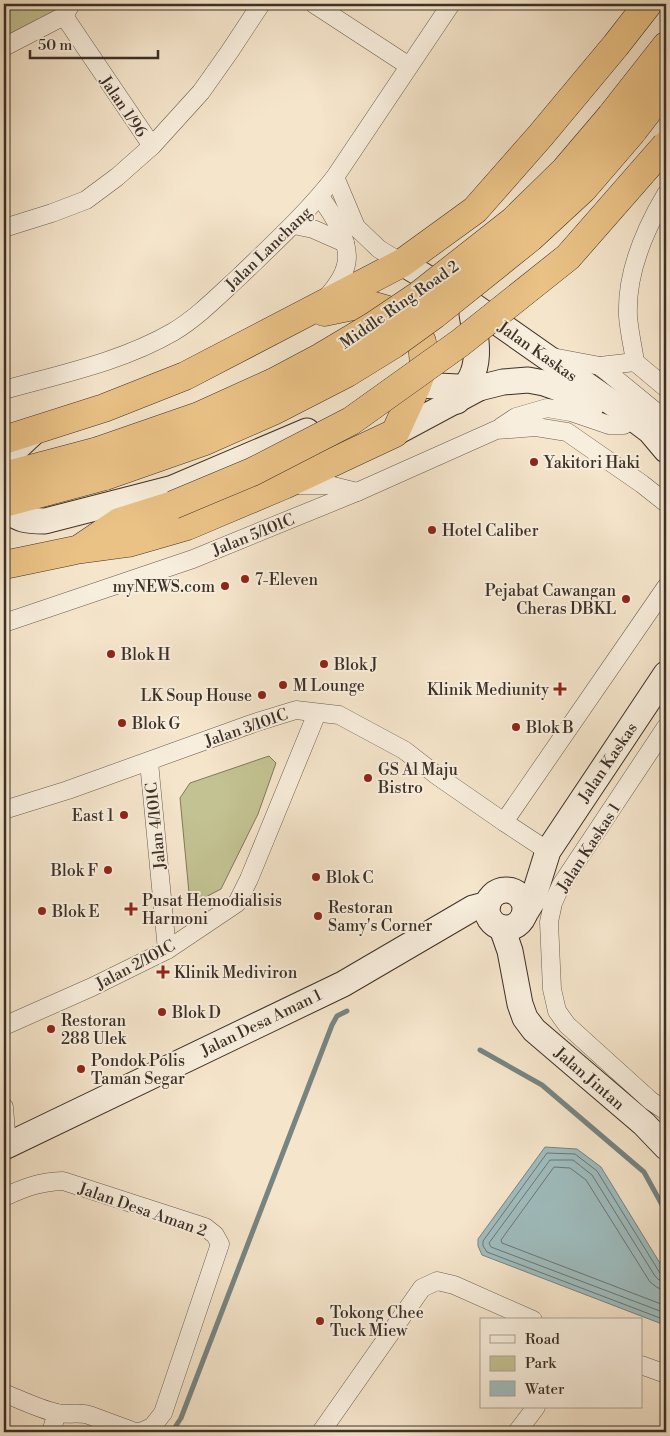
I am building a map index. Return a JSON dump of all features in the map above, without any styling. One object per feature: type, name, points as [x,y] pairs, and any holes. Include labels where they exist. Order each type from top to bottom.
[{"type":"highway","points":[[4,440],[104,408],[185,376],[402,263],[474,210],[541,135],[648,4]]},
{"type":"highway","name":"Middle Ring Road 2","points":[[4,476],[98,452],[199,416],[274,382],[373,326],[419,295],[513,221],[565,170],[611,116],[666,46]]},
{"type":"highway","name":"Middle Ring Road 2","points":[[4,503],[105,476],[205,441],[273,411],[394,344],[434,316],[530,238],[583,188],[632,132],[666,88]]},
{"type":"highway","points":[[76,550],[119,522],[173,505],[252,472],[351,421],[460,343],[568,257],[666,145]]},
{"type":"highway","points":[[4,565],[76,550],[128,543],[187,526],[284,485],[395,433],[424,365],[422,342],[413,323],[398,313],[374,306],[353,306],[309,312]]},
{"type":"street","points":[[6,222],[86,200],[117,177],[152,146],[201,92],[261,4]]},
{"type":"street","points":[[314,4],[409,66]]},
{"type":"street","name":"Jalan Lanchang","points":[[4,390],[106,362],[172,332],[195,318],[294,225],[320,197],[452,4]]},
{"type":"street","points":[[4,47],[67,10]]},
{"type":"street","name":"Jalan 1/96","points":[[67,10],[152,146]]},
{"type":"street","points":[[335,177],[356,227],[379,249],[402,263]]},
{"type":"street","points":[[666,194],[640,246],[629,283],[628,316],[635,362],[666,388]]},
{"type":"street","points":[[309,312],[337,285],[347,258],[345,243],[332,213],[320,197]]},
{"type":"street","points":[[294,225],[313,229],[345,243]]},
{"type":"street","name":"Jalan Kaskas","points":[[402,263],[471,304],[544,355],[650,431],[666,450]]},
{"type":"street","points":[[467,392],[477,357],[471,304]]},
{"type":"street","points":[[544,355],[600,366],[635,362]]},
{"type":"street","points":[[600,366],[666,420]]},
{"type":"street","points":[[395,433],[467,392],[503,382],[528,380],[544,383],[583,399],[666,450]]},
{"type":"street","points":[[4,509],[17,518],[30,521],[45,521],[173,488],[417,384],[467,392]]},
{"type":"street","name":"Jalan 5/101C","points":[[4,623],[193,559],[356,492],[496,430],[516,417],[547,408],[571,412],[610,425],[624,425]]},
{"type":"street","name":"Jalan 5/101C","points":[[496,430],[536,428],[567,432],[620,468],[666,503]]},
{"type":"street","points":[[4,460],[36,430]]},
{"type":"street","points":[[284,485],[329,484],[356,492]]},
{"type":"street","points":[[504,822],[666,587]]},
{"type":"street","name":"Jalan Kaskas","points":[[494,898],[548,851],[666,674]]},
{"type":"street","name":"Jalan 3/101C","points":[[4,810],[68,790],[254,723],[296,710],[339,715],[404,750],[439,777],[548,851]]},
{"type":"street","name":"Jalan 2/101C","points":[[4,1026],[92,987],[167,950],[236,903],[248,879],[317,713]]},
{"type":"street","name":"Jalan Kaskas 1","points":[[666,727],[561,886],[552,903],[549,922],[552,989],[557,1012],[567,1025],[651,1100],[666,1111]]},
{"type":"street","name":"Jalan 4/101C","points":[[149,762],[167,950]]},
{"type":"street","name":"Jalan Kaskas","points":[[516,921],[532,902],[548,851]]},
{"type":"street","points":[[508,890],[519,896],[525,908],[516,921],[496,926],[488,916],[494,898],[508,890]]},
{"type":"street","name":"Jalan Desa Aman 1","points":[[5,1146],[343,984],[494,898]]},
{"type":"street","name":"Jalan Jintan","points":[[516,921],[524,970],[520,1004],[525,1018],[534,1030],[644,1124],[666,1147]]},
{"type":"street","points":[[4,1107],[5,1146]]},
{"type":"street","name":"Jalan Desa Aman 2","points":[[4,1197],[44,1182],[64,1181],[205,1227],[215,1235],[220,1244],[163,1413],[152,1427],[140,1432]]},
{"type":"street","points":[[320,1432],[422,1288],[437,1281],[454,1285],[528,1318]]},
{"type":"street","points":[[642,1365],[666,1374]]},
{"type":"street","points":[[4,1394],[57,1413],[82,1413],[89,1415],[135,1432]]},
{"type":"street","points":[[517,1432],[535,1408]]},
{"type":"street","points":[[51,1432],[57,1413]]},
{"type":"green space","points":[[4,4],[71,4],[4,47]]},
{"type":"green space","points":[[269,756],[276,763],[258,814],[221,889],[200,900],[189,893],[180,798],[190,783]]},
{"type":"water","points":[[545,1147],[577,1149],[601,1167],[666,1273],[666,1320],[662,1324],[482,1255],[478,1246],[478,1239]]},
{"type":"waterway","points":[[172,1432],[181,1418],[332,1025],[337,1016],[347,1011]]},
{"type":"waterway","points":[[480,1050],[542,1085],[644,1172],[666,1212]]},
{"type":"place","name":"Yakitori Haki","points":[[534,462]]},
{"type":"place","name":"Hotel Caliber","points":[[432,530]]},
{"type":"place","name":"7-Eleven","points":[[245,579]]},
{"type":"place","name":"myNEWS.com","points":[[225,586]]},
{"type":"place","name":"Pejabat Cawangan Cheras DBKL","points":[[626,599]]},
{"type":"place","name":"Blok H","points":[[111,654]]},
{"type":"place","name":"Blok J","points":[[324,664]]},
{"type":"place","name":"M Lounge","points":[[283,685]]},
{"type":"place","name":"Klinik Mediunity","points":[[560,689]]},
{"type":"place","name":"LK Soup House","points":[[262,695]]},
{"type":"place","name":"Blok G","points":[[122,723]]},
{"type":"place","name":"Blok B","points":[[516,727]]},
{"type":"place","name":"GS Al Maju Bistro","points":[[368,778]]},
{"type":"place","name":"East 1","points":[[124,815]]},
{"type":"place","name":"Blok F","points":[[108,870]]},
{"type":"place","name":"Blok C","points":[[316,877]]},
{"type":"place","name":"Pusat Hemodialisis Harmoni","points":[[131,909]]},
{"type":"place","name":"Blok E","points":[[42,911]]},
{"type":"place","name":"Restoran Samy's Corner","points":[[318,916]]},
{"type":"place","name":"Klinik Mediviron","points":[[163,972]]},
{"type":"place","name":"Blok D","points":[[162,1012]]},
{"type":"place","name":"Restoran 288 Ulek","points":[[51,1029]]},
{"type":"place","name":"Pondok Polis Taman Segar","points":[[81,1069]]},
{"type":"place","name":"Tokong Chee Tuck Miew","points":[[320,1321]]}]
